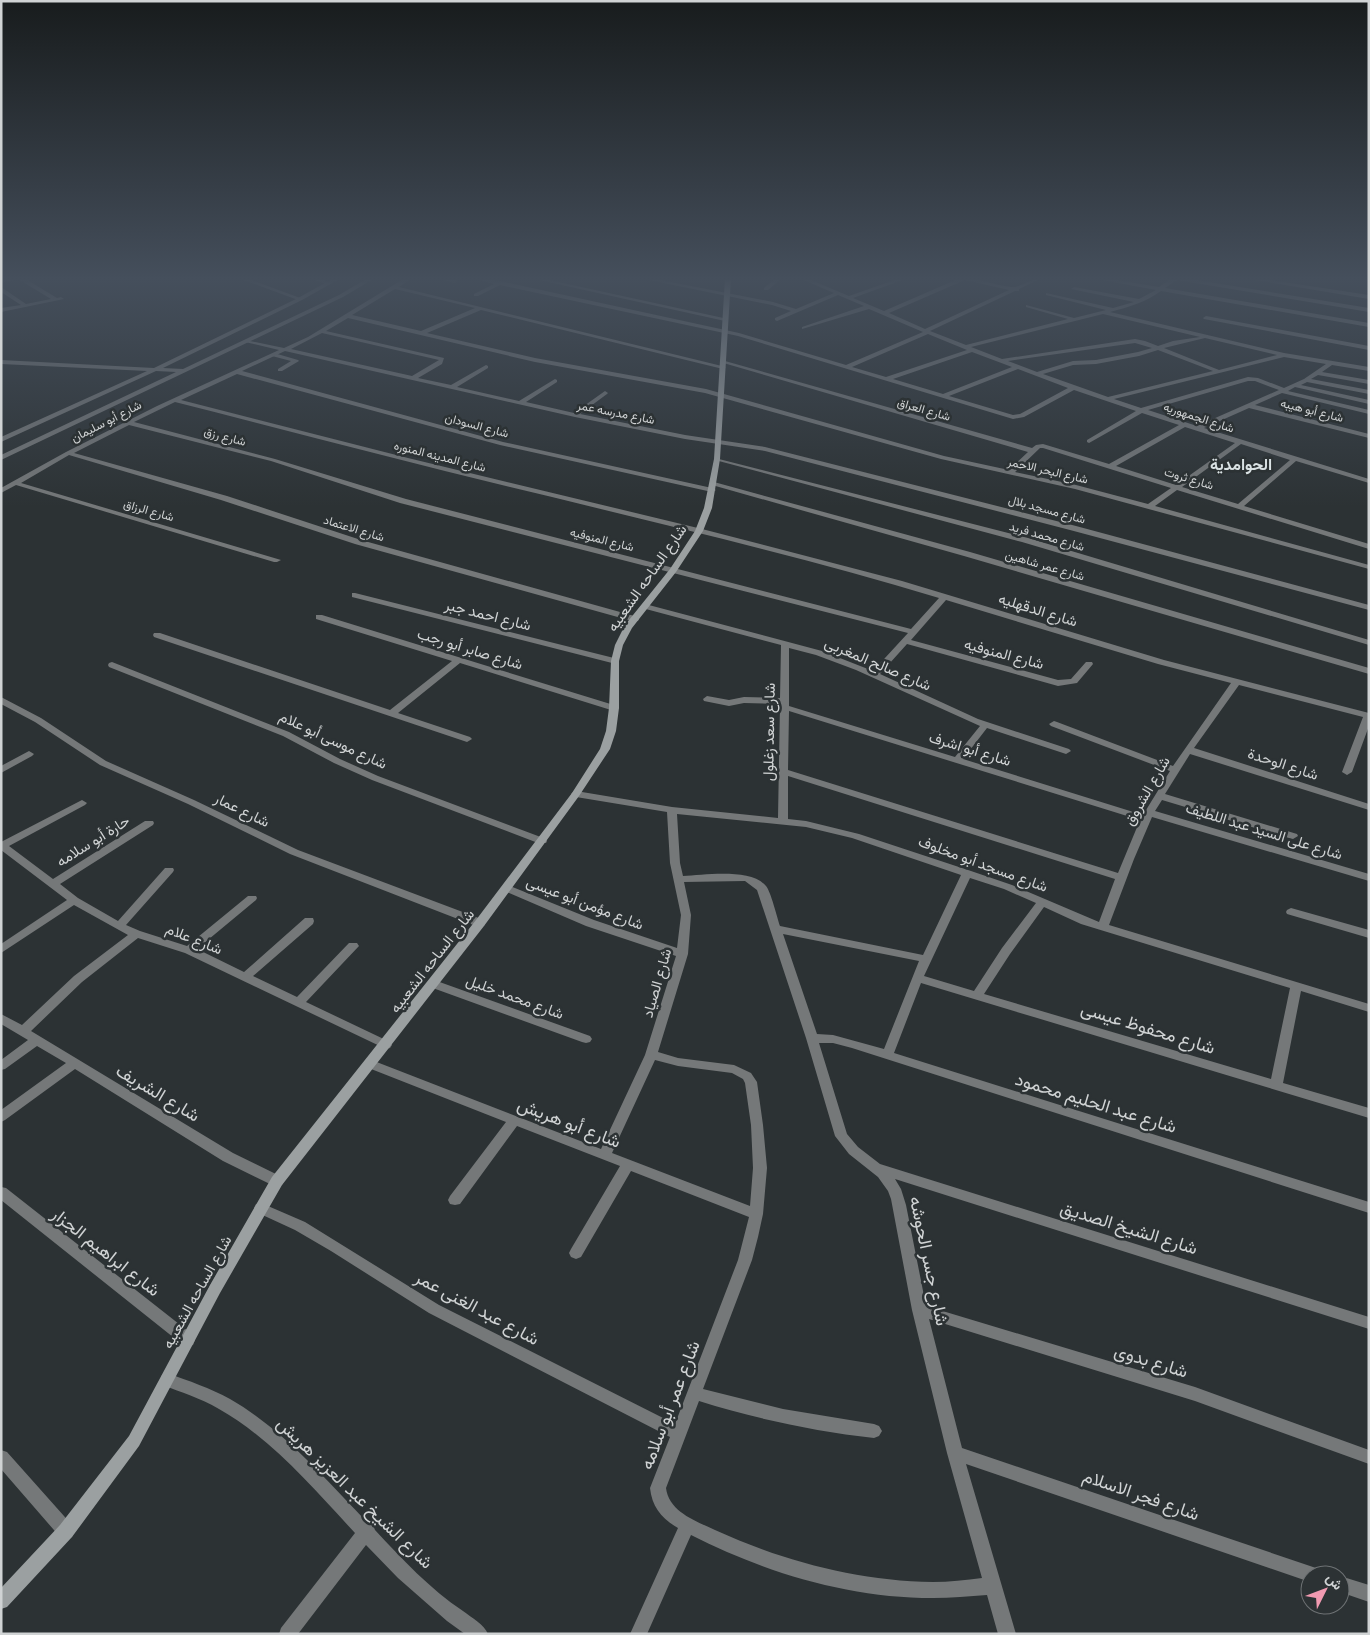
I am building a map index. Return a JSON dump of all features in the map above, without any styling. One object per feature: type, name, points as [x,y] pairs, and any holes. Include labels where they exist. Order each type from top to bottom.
[{"type":"main road","name":"شارع الساحه الشعبيه","points":[[1,1602],[66,1531],[134,1441],[277,1181],[434,984],[542,841],[576,794],[606,745],[611,731],[614,708],[615,661],[623,636],[673,570],[699,531],[713,487],[717,459],[723,354]]},
{"type":"street","points":[[2,439],[186,354]]},
{"type":"street","points":[[1,458],[220,354]]},
{"type":"street","name":"شارع مدرسه عمر","points":[[308,354],[575,415],[685,437],[717,441]]},
{"type":"street","points":[[412,379],[440,364],[442,360],[418,354]]},
{"type":"street","name":"شارع البحر الاحمر","points":[[512,354],[698,389],[948,459],[1076,487],[1369,567]]},
{"type":"street","name":"شارع العراق","points":[[681,354],[723,364],[1033,451]]},
{"type":"street","points":[[802,354],[1018,417],[1074,387]]},
{"type":"street","points":[[846,367],[875,354]]},
{"type":"street","points":[[887,379],[959,354]]},
{"type":"street","name":"شارع الجمهوريه","points":[[983,354],[1184,425],[1369,481]]},
{"type":"street","points":[[1001,361],[1046,354]]},
{"type":"street","points":[[1037,374],[1072,364],[1106,360],[1131,354]]},
{"type":"street","points":[[1174,354],[1220,372]]},
{"type":"street","points":[[1281,354],[1369,369]]},
{"type":"street","points":[[274,355],[296,361],[280,370]]},
{"type":"street","name":"شارع أبو سليمان","points":[[1,491],[68,453],[129,422],[274,355]]},
{"type":"street","points":[[1108,399],[1284,355]]},
{"type":"street","points":[[1,362],[186,371]]},
{"type":"street","points":[[1197,429],[1306,380],[1331,363]]},
{"type":"street","points":[[450,388],[486,367]]},
{"type":"street","points":[[943,396],[1017,367]]},
{"type":"street","name":"شارع السودان","points":[[238,372],[502,444],[713,487]]},
{"type":"street","points":[[1318,373],[1369,382]]},
{"type":"street","points":[[1089,441],[1142,410],[1250,379],[1283,391],[1369,412]]},
{"type":"street","points":[[1306,380],[1369,392]]},
{"type":"street","points":[[520,403],[555,381]]},
{"type":"street","points":[[1294,385],[1369,402]]},
{"type":"street","points":[[575,415],[605,393]]},
{"type":"street","name":"شارع المدينه المنوره","points":[[176,400],[407,460],[699,531]]},
{"type":"street","name":"شارع أبو هيبه","points":[[1250,406],[1369,436]]},
{"type":"street","name":"شارع رزق","points":[[129,422],[316,473]]},
{"type":"street","points":[[1111,466],[1184,425]]},
{"type":"street","name":"شارع مسجد بلال","points":[[717,441],[750,445],[1073,528],[1369,608]]},
{"type":"street","points":[[1149,507],[1240,442]]},
{"type":"street","name":"شارع ثروت","points":[[1033,451],[1042,445],[1369,547]]},
{"type":"street","points":[[1010,473],[1033,451]]},
{"type":"street","name":"شارع الاعتماد","points":[[68,453],[224,498],[358,542],[635,619]]},
{"type":"street","name":"شارع محمد فريد","points":[[717,459],[1024,540],[1369,643]]},
{"type":"street","points":[[1240,506],[1295,459]]},
{"type":"street","name":"شارع المنوفيه","points":[[316,473],[402,501],[913,632]]},
{"type":"street","name":"شارع الرزاق","points":[[15,483],[277,560]]},
{"type":"street","name":"شارع عمر شاهين","points":[[713,487],[967,554],[1369,671]]},
{"type":"street","name":"شارع الدقهليه","points":[[699,531],[945,596],[1132,653],[1368,716]]},
{"type":"street","name":"شارع احمد جبر","points":[[355,595],[615,661]]},
{"type":"street","points":[[875,675],[945,596]]},
{"type":"street","name":"شارع صالح المغربى","points":[[645,606],[824,654],[985,725],[1066,751]]},
{"type":"street","name":"شارع صابر أبو رجب","points":[[319,617],[614,708]]},
{"type":"street","points":[[157,635],[467,739]]},
{"type":"street","name":"شارع المنوفيه","points":[[905,641],[1058,683],[1074,681],[1088,664]]},
{"type":"street","name":"شارع سعد زغلول","points":[[783,821],[785,644]]},
{"type":"street","points":[[391,714],[459,660]]},
{"type":"street","name":"شارع موسى أبو علام","points":[[112,665],[286,734],[337,761],[375,778],[542,841]]},
{"type":"street","name":"شارع الشروق","points":[[1103,926],[1120,877],[1148,816],[1189,750],[1237,681]]},
{"type":"street","name":"شارع أبو اشرف","points":[[706,699],[729,703],[744,700],[784,704],[957,761],[1148,816]]},
{"type":"street","name":"شارع عمار","points":[[1,700],[38,720],[104,763],[200,806],[294,852],[480,923]]},
{"type":"street","points":[[1347,772],[1368,716]]},
{"type":"street","points":[[1054,724],[1176,770]]},
{"type":"street","points":[[957,761],[985,725]]},
{"type":"street","name":"شارع الوحدة","points":[[1189,750],[1369,807]]},
{"type":"street","points":[[1,770],[29,754]]},
{"type":"street","points":[[783,771],[1120,877]]},
{"type":"street","name":"شارع مسجد أبو مخلوف","points":[[576,794],[672,810],[783,821],[855,836],[967,873],[1043,901],[1085,921],[1369,1008]]},
{"type":"street","points":[[1160,796],[1294,836]]},
{"type":"street","points":[[2,846],[82,804]]},
{"type":"street","name":"شارع الصياد","points":[[605,1155],[651,1055],[682,954],[686,915],[673,846],[672,810]]},
{"type":"street","name":"شارع على السيد عبد اللطيف","points":[[1148,816],[1369,878]]},
{"type":"street","name":"حارة أبو سلامه","points":[[52,884],[150,823]]},
{"type":"street","name":"شارع علام","points":[[2,846],[74,900],[119,926],[136,934],[189,950],[386,1045]]},
{"type":"street","points":[[119,926],[168,870]]},
{"type":"street","points":[[887,1056],[917,978],[967,873]]},
{"type":"street","name":"شارع جسر الحوشه","points":[[678,880],[745,878],[752,880],[764,892],[812,1038],[841,1136],[847,1146],[857,1155],[879,1169],[889,1179],[900,1207],[919,1310],[955,1453],[1007,1634]]},
{"type":"street","name":"شارع مؤمن أبو عيسى","points":[[506,888],[590,923],[682,954]]},
{"type":"street","points":[[189,950],[252,898]]},
{"type":"street","points":[[1,949],[74,900]]},
{"type":"street","points":[[977,996],[1015,938],[1043,901]]},
{"type":"street","points":[[1291,912],[1369,934]]},
{"type":"street","points":[[245,977],[309,921]]},
{"type":"street","points":[[776,929],[926,959]]},
{"type":"street","points":[[23,1031],[78,979],[136,934]]},
{"type":"street","points":[[298,1003],[353,946]]},
{"type":"street","name":"شارع محفوظ عيسى","points":[[917,978],[1369,1113]]},
{"type":"street","name":"شارع محمد خليل","points":[[434,984],[586,1039]]},
{"type":"street","points":[[1276,1085],[1296,986]]},
{"type":"street","name":"شارع الشريف","points":[[1,1018],[228,1156],[277,1181]]},
{"type":"street","name":"شارع عبد الحليم محمود","points":[[812,1038],[833,1038],[1369,1208]]},
{"type":"street","points":[[1,1066],[37,1040]]},
{"type":"street","name":"شارع عمر أبو سلامه","points":[[651,1055],[678,1062],[726,1067],[747,1076],[752,1088],[760,1168],[756,1214],[745,1260],[658,1488],[658,1498],[662,1506],[688,1524],[743,1552],[804,1572],[859,1584],[932,1590],[992,1586]]},
{"type":"street","points":[[1,1117],[75,1063]]},
{"type":"street","name":"شارع أبو هريش","points":[[370,1064],[756,1214]]},
{"type":"street","points":[[455,1200],[514,1120]]},
{"type":"street","points":[[576,1253],[628,1164]]},
{"type":"street","name":"شارع الشيخ الصديق","points":[[879,1169],[1369,1323]]},
{"type":"street","name":"شارع ابراهيم الجزار","points":[[1,1192],[188,1340]]},
{"type":"street","name":"شارع عبد الغنى عمر","points":[[261,1208],[329,1243],[434,1309],[679,1434]]},
{"type":"street","name":"شارع بدوى","points":[[919,1310],[1195,1394],[1369,1457]]},
{"type":"street","name":"شارع الشيخ عبد العزيز هريش","points":[[167,1380],[214,1398],[265,1432],[309,1473],[401,1568],[462,1622],[480,1634]]},
{"type":"street","points":[[694,1393],[782,1418],[874,1431]]},
{"type":"street","name":"شارع فجر الاسلام","points":[[955,1453],[1300,1571]]},
{"type":"street","points":[[1,1457],[66,1531]]},
{"type":"street","points":[[638,1634],[688,1524]]},
{"type":"street","points":[[287,1634],[367,1531]]},
{"type":"street","points":[[1350,1587],[1369,1594]]},
{"type":"district","name":"الحوامدية","points":[[1241,464]]}]
